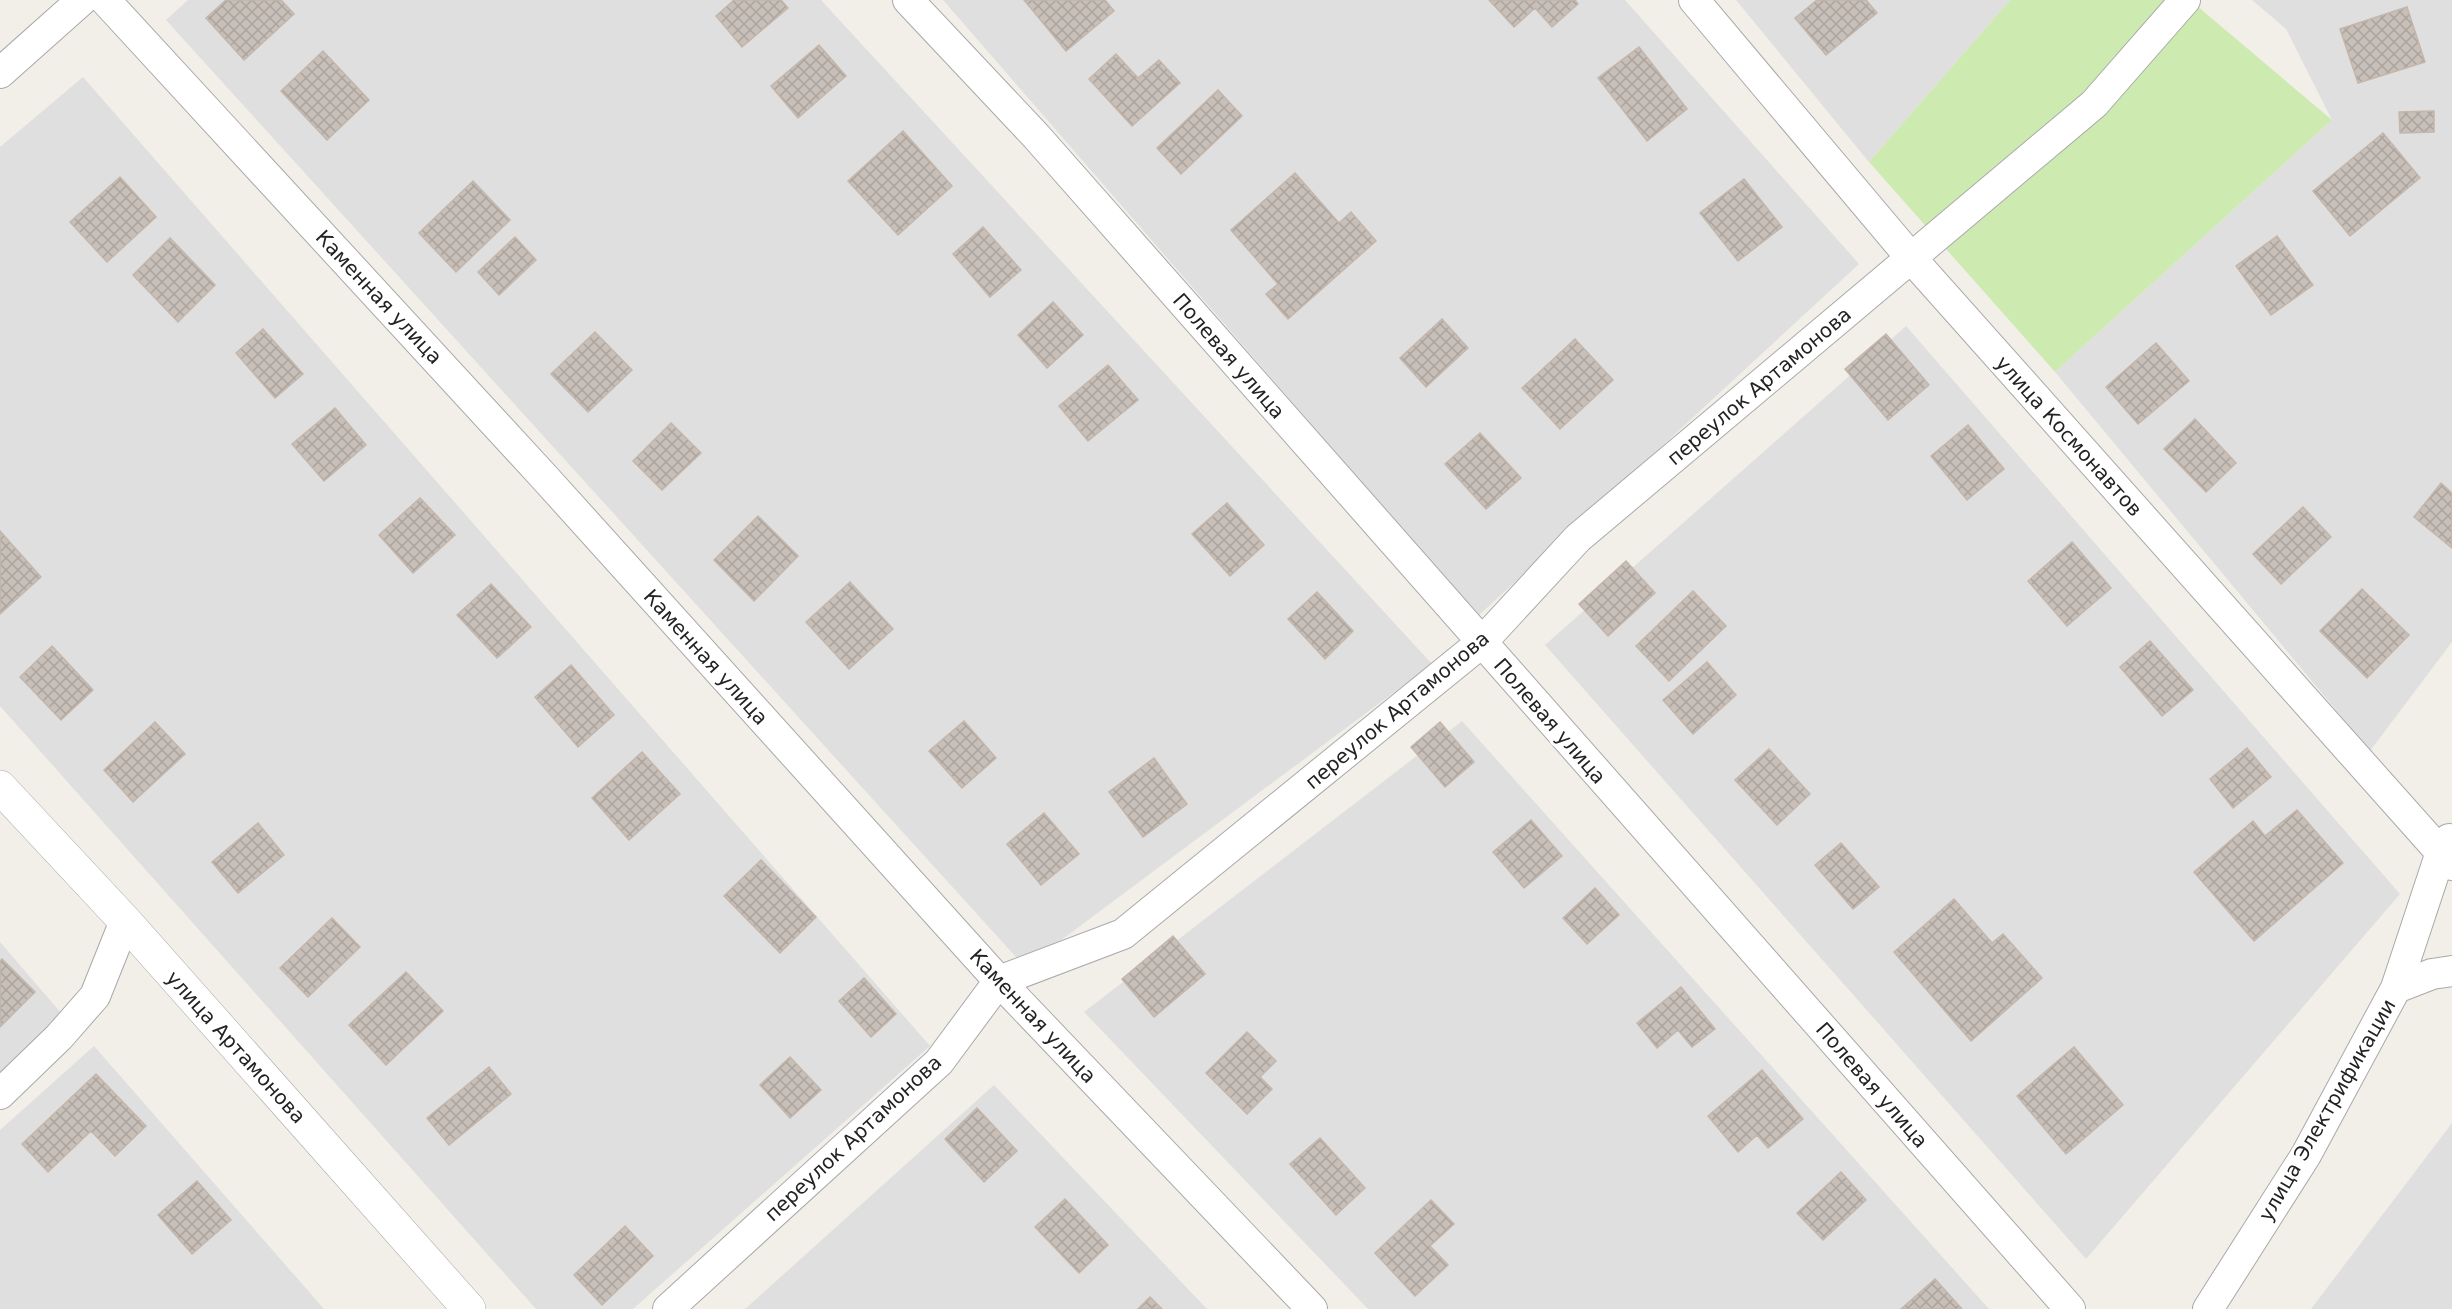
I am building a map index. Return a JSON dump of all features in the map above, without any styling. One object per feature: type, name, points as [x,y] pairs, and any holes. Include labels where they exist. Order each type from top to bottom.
[{"type":"street","points":[[0,73],[82,0]]},
{"type":"street","name":"Каменная улица","points":[[105,0],[538,471],[999,981],[1312,1309]]},
{"type":"street","name":"Полевая улица","points":[[908,0],[1044,145],[2070,1309]]},
{"type":"street","name":"улица Космонавтов","points":[[1694,0],[1912,259],[2448,851]]},
{"type":"street","name":"переулок Артамонова","points":[[668,1309],[939,1062],[999,981],[1123,934],[1481,643],[1578,538],[2094,104],[2185,0]]},
{"type":"street","name":"улица Артамонова","points":[[0,787],[125,921],[469,1309]]},
{"type":"street","name":"улица Электрификации","points":[[2208,1309],[2306,1155],[2396,988],[2448,851]]},
{"type":"street","points":[[0,1094],[59,1037],[95,996],[125,921]]},
{"type":"street","points":[[2396,988],[2432,974],[2452,971]]},
{"type":"shaded area","points":[[188,0],[821,0],[1432,664],[1025,967],[166,20]]},
{"type":"shaded area","points":[[943,0],[1625,0],[1859,264],[1478,616]]},
{"type":"shaded area","points":[[1736,0],[2010,0],[1869,162]]},
{"type":"shaded area","points":[[2252,0],[2452,0],[2452,642],[2370,751],[2055,372],[2332,120],[2286,29]]},
{"type":"shaded area","points":[[83,77],[930,1046],[633,1309],[536,1309],[0,706],[0,147]]},
{"type":"shaded area","points":[[1906,326],[2400,894],[2086,1259],[1545,645]]},
{"type":"shaded area","points":[[1462,721],[1989,1309],[1368,1309],[1084,1012]]},
{"type":"shaded area","points":[[0,942],[62,1014],[0,1075]]},
{"type":"shaded area","points":[[94,1046],[324,1309],[0,1309],[0,1130]]},
{"type":"shaded area","points":[[994,1085],[1207,1309],[745,1309]]},
{"type":"shaded area","points":[[2452,1123],[2452,1309],[2311,1309]]},
{"type":"green space","points":[[2010,0],[2190,0],[2332,120],[2055,372],[1869,162]]},
{"type":"building","points":[[226,0],[281,0],[294,14],[244,60],[206,18]]},
{"type":"building","points":[[734,0],[781,0],[788,8],[742,47],[716,16]]},
{"type":"building","points":[[1024,0],[1105,0],[1114,11],[1066,51]]},
{"type":"building","points":[[1489,0],[1575,0],[1578,4],[1552,27],[1535,8],[1514,27]]},
{"type":"building","points":[[1817,0],[1866,0],[1877,13],[1826,55],[1795,18]]},
{"type":"building","points":[[2407,7],[2425,62],[2358,83],[2340,29]]},
{"type":"building","points":[[819,45],[846,76],[798,118],[771,86]]},
{"type":"building","points":[[1639,47],[1687,109],[1647,141],[1598,78]]},
{"type":"building","points":[[323,51],[369,100],[327,140],[281,91]]},
{"type":"building","points":[[1116,54],[1138,78],[1159,60],[1180,83],[1132,126],[1089,79]]},
{"type":"building","points":[[1218,90],[1242,116],[1181,174],[1157,148]]},
{"type":"building","points":[[2434,111],[2434,132],[2400,133],[2399,112]]},
{"type":"building","points":[[903,131],[952,186],[898,235],[848,181]]},
{"type":"building","points":[[2383,133],[2420,178],[2350,236],[2313,191]]},
{"type":"building","points":[[1295,173],[1339,223],[1351,212],[1376,241],[1288,319],[1266,294],[1278,284],[1231,230]]},
{"type":"building","points":[[120,177],[156,217],[107,262],[70,222]]},
{"type":"building","points":[[1744,179],[1782,227],[1738,261],[1700,213]]},
{"type":"building","points":[[473,181],[510,220],[456,272],[419,233]]},
{"type":"building","points":[[983,227],[1021,270],[990,297],[953,254]]},
{"type":"building","points":[[2277,236],[2313,285],[2271,315],[2236,266]]},
{"type":"building","points":[[515,237],[536,260],[499,295],[478,272]]},
{"type":"building","points":[[170,238],[215,285],[178,322],[133,275]]},
{"type":"building","points":[[1053,302],[1083,335],[1047,368],[1018,335]]},
{"type":"building","points":[[1442,319],[1468,348],[1426,387],[1400,358]]},
{"type":"building","points":[[263,329],[303,374],[275,398],[236,353]]},
{"type":"building","points":[[595,332],[632,370],[588,412],[551,374]]},
{"type":"building","points":[[1886,334],[1929,385],[1888,420],[1845,369]]},
{"type":"building","points":[[1575,339],[1613,380],[1560,429],[1522,388]]},
{"type":"building","points":[[2156,343],[2189,381],[2138,424],[2106,387]]},
{"type":"building","points":[[1108,365],[1138,400],[1088,441],[1059,406]]},
{"type":"building","points":[[335,408],[366,445],[324,481],[292,444]]},
{"type":"building","points":[[2195,419],[2236,463],[2206,492],[2164,449]]},
{"type":"building","points":[[671,423],[701,453],[662,490],[633,461]]},
{"type":"building","points":[[1968,425],[2004,469],[1967,500],[1931,456]]},
{"type":"building","points":[[1480,433],[1521,478],[1486,509],[1445,464]]},
{"type":"building","points":[[2441,483],[2452,493],[2452,548],[2414,517]]},
{"type":"building","points":[[420,498],[455,535],[413,573],[379,535]]},
{"type":"building","points":[[1227,503],[1264,545],[1230,576],[1192,534]]},
{"type":"building","points":[[2303,507],[2331,537],[2281,584],[2253,554]]},
{"type":"building","points":[[758,516],[798,556],[754,601],[714,560]]},
{"type":"building","points":[[0,531],[41,577],[0,614]]},
{"type":"building","points":[[2072,542],[2111,588],[2067,626],[2028,581]]},
{"type":"building","points":[[1626,561],[1655,593],[1608,636],[1579,604]]},
{"type":"building","points":[[850,582],[893,629],[849,669],[806,622]]},
{"type":"building","points":[[491,584],[531,627],[497,658],[457,615]]},
{"type":"building","points":[[2362,589],[2409,635],[2367,678],[2320,631]]},
{"type":"building","points":[[1693,591],[1726,626],[1669,681],[1636,646]]},
{"type":"building","points":[[1317,592],[1353,631],[1325,659],[1288,619]]},
{"type":"building","points":[[2150,641],[2193,690],[2162,716],[2120,667]]},
{"type":"building","points":[[52,646],[93,690],[61,720],[20,677]]},
{"type":"building","points":[[1707,662],[1736,695],[1693,734],[1663,700]]},
{"type":"building","points":[[571,665],[614,715],[578,747],[535,697]]},
{"type":"building","points":[[964,721],[996,758],[962,788],[929,751]]},
{"type":"building","points":[[155,722],[185,754],[133,802],[104,770]]},
{"type":"building","points":[[1440,722],[1474,762],[1445,787],[1411,747]]},
{"type":"building","points":[[2247,748],[2271,777],[2233,808],[2210,779]]},
{"type":"building","points":[[1769,749],[1810,794],[1777,825],[1735,780]]},
{"type":"building","points":[[642,752],[680,794],[629,840],[592,798]]},
{"type":"building","points":[[1154,758],[1187,804],[1143,837],[1109,792]]},
{"type":"building","points":[[2297,810],[2343,863],[2254,941],[2194,872],[2253,821],[2265,836]]},
{"type":"building","points":[[1044,813],[1079,854],[1041,885],[1007,844]]},
{"type":"building","points":[[1531,820],[1562,856],[1524,888],[1493,852]]},
{"type":"building","points":[[258,823],[284,855],[238,893],[212,862]]},
{"type":"building","points":[[1841,843],[1879,887],[1853,909],[1815,865]]},
{"type":"building","points":[[761,860],[816,917],[780,953],[724,896]]},
{"type":"building","points":[[1595,888],[1619,915],[1587,944],[1563,918]]},
{"type":"building","points":[[1954,899],[1992,943],[2003,934],[2042,978],[1971,1041],[1894,952]]},
{"type":"building","points":[[332,918],[360,947],[308,997],[280,968]]},
{"type":"building","points":[[1173,936],[1205,974],[1154,1017],[1122,979]]},
{"type":"building","points":[[2,959],[35,992],[0,1027],[0,961]]},
{"type":"building","points":[[406,972],[443,1011],[386,1065],[349,1025]]},
{"type":"building","points":[[864,978],[896,1014],[871,1037],[839,1001]]},
{"type":"building","points":[[1681,987],[1715,1029],[1692,1047],[1678,1030],[1657,1048],[1637,1023]]},
{"type":"building","points":[[1247,1032],[1276,1061],[1260,1077],[1272,1089],[1247,1114],[1206,1073]]},
{"type":"building","points":[[2074,1047],[2123,1105],[2066,1154],[2017,1096]]},
{"type":"building","points":[[790,1057],[821,1090],[790,1118],[760,1085]]},
{"type":"building","points":[[489,1067],[511,1094],[449,1145],[427,1118]]},
{"type":"building","points":[[1762,1070],[1803,1119],[1768,1148],[1757,1135],[1738,1152],[1708,1116]]},
{"type":"building","points":[[96,1074],[146,1126],[115,1156],[91,1131],[48,1172],[22,1144]]},
{"type":"building","points":[[977,1108],[1017,1151],[984,1182],[945,1139]]},
{"type":"building","points":[[1320,1138],[1365,1188],[1336,1215],[1290,1164]]},
{"type":"building","points":[[1841,1172],[1866,1200],[1823,1240],[1797,1213]]},
{"type":"building","points":[[197,1181],[231,1220],[192,1254],[158,1215]]},
{"type":"building","points":[[1065,1199],[1108,1245],[1079,1273],[1035,1227]]},
{"type":"building","points":[[1431,1200],[1454,1224],[1430,1246],[1448,1265],[1415,1296],[1375,1253]]},
{"type":"building","points":[[625,1226],[653,1256],[602,1305],[574,1275]]},
{"type":"building","points":[[1935,1279],[1962,1309],[1901,1309]]},
{"type":"building","points":[[1150,1297],[1162,1309],[1138,1309]]}]
